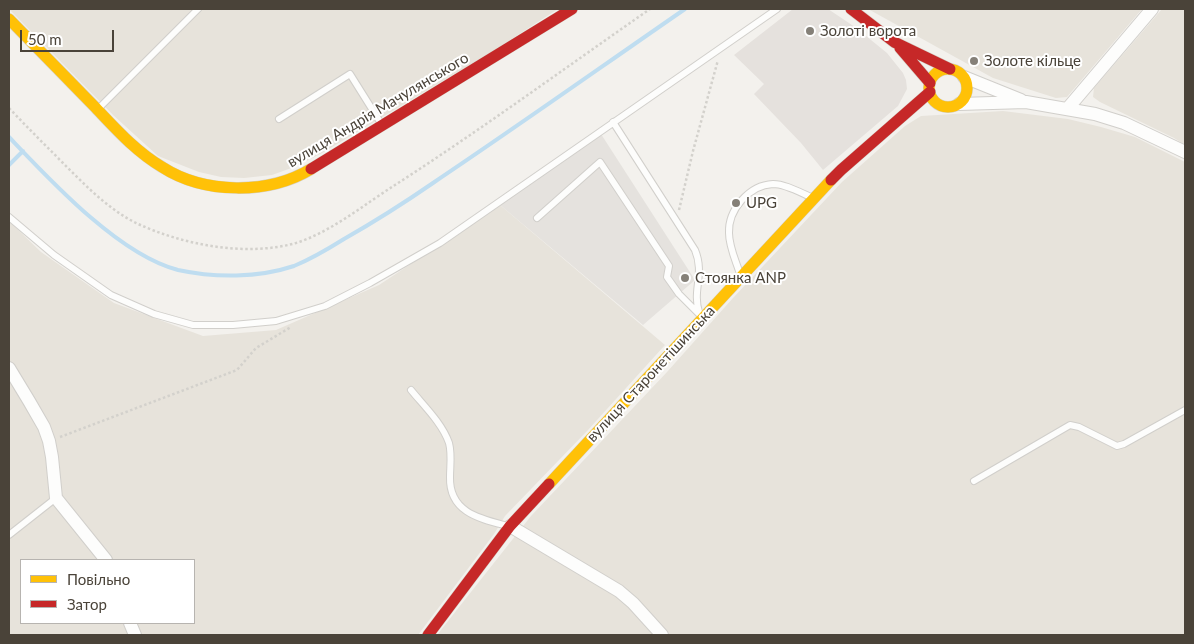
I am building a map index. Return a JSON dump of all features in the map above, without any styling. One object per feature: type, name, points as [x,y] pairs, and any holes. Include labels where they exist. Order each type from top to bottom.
[{"type":"main road","name":"вулиця Андрія Мачулянського","points":[[9,19],[134,147],[154,163],[171,173],[194,182],[224,187],[265,186],[285,182],[330,159],[572,9]]},
{"type":"main road","points":[[851,9],[894,42],[955,70],[964,77],[968,89],[963,100],[955,106],[901,118]]},
{"type":"main road","points":[[894,42],[930,88],[935,102],[945,107],[955,106]]},
{"type":"main road","points":[[930,88],[933,77],[937,72],[950,69]]},
{"type":"main road","name":"вулиця Старонетішинська","points":[[428,635],[510,526],[841,170],[901,118],[930,88]]},
{"type":"street","points":[[1068,108],[1152,9]]},
{"type":"street","points":[[964,77],[1026,102]]},
{"type":"street","points":[[955,106],[1026,102],[1068,108],[1095,114],[1124,124],[1185,152]]},
{"type":"street","points":[[9,368],[30,400],[49,441],[56,498],[105,559]]},
{"type":"street","points":[[510,526],[620,591],[633,602],[662,635]]},
{"type":"lane","points":[[97,110],[198,9]]},
{"type":"lane","points":[[9,218],[54,255],[112,295],[154,314],[193,325],[233,325],[276,321],[325,306],[440,243],[777,9]]},
{"type":"lane","points":[[279,119],[350,74],[383,126]]},
{"type":"lane","points":[[613,122],[695,250],[699,259],[700,275],[697,305],[703,318]]},
{"type":"lane","points":[[537,218],[600,162],[669,266],[667,277],[679,294],[703,318]]},
{"type":"lane","points":[[741,277],[732,252],[729,234],[733,210],[751,192],[763,186],[774,184],[814,199]]},
{"type":"lane","points":[[411,390],[442,429],[449,445],[451,491],[455,500],[470,514],[510,526]]},
{"type":"lane","points":[[974,481],[1070,425],[1079,427],[1116,446],[1124,444],[1185,410]]},
{"type":"lane","points":[[9,535],[56,498]]},
{"type":"path","points":[[676,221],[717,65],[718,49]]},
{"type":"path","points":[[49,441],[237,370],[256,348],[290,327]]},
{"type":"shaded area","points":[[9,9],[558,9],[490,53],[322,153],[297,166],[272,175],[244,178],[221,177],[199,172],[158,156],[113,115]]},
{"type":"shaded area","points":[[793,9],[828,9],[855,27],[887,53],[903,73],[906,80],[907,89],[898,106],[823,170],[801,143],[754,94],[764,84],[734,55]]},
{"type":"shaded area","points":[[868,9],[1142,9],[1067,97],[1056,98],[993,78]]},
{"type":"shaded area","points":[[1162,9],[1185,9],[1185,145],[1093,97],[1094,88]]},
{"type":"shaded area","points":[[1003,111],[1068,119],[1101,127],[1135,137],[1185,162],[1185,635],[437,635],[531,516],[842,182],[905,126],[921,116]]},
{"type":"shaded area","points":[[601,134],[695,280],[643,325],[500,205]]},
{"type":"shaded area","points":[[500,205],[665,345],[588,430],[505,516],[494,534],[418,635],[9,635],[9,221],[41,252],[114,303],[203,336],[276,330],[379,285]]},
{"type":"waterway","points":[[9,137],[44,174],[109,233],[155,262],[192,273],[236,276],[266,273],[294,266],[307,260],[389,212],[685,9]]},
{"type":"waterway","points":[[9,165],[23,151]]},
{"type":"traffic: slow","points":[[9,19],[126,139],[152,161],[179,176],[216,186],[256,187],[294,177],[311,169]]},
{"type":"traffic: slow","points":[[948,69],[955,70],[961,75],[966,81],[967,88],[966,95],[961,101],[955,106],[948,107],[941,106],[935,101],[930,95],[929,88],[930,81],[935,75],[941,70],[948,69]]},
{"type":"traffic: slow","points":[[549,484],[831,180]]},
{"type":"traffic: jam","points":[[311,169],[572,9]]},
{"type":"traffic: jam","points":[[851,9],[894,42],[950,69]]},
{"type":"traffic: jam","points":[[900,48],[930,83]]},
{"type":"traffic: jam","points":[[831,180],[930,92]]},
{"type":"traffic: jam","points":[[428,635],[510,526],[549,484]]},
{"type":"place","name":"Золоті ворота","points":[[810,31]]},
{"type":"place","name":"Золоте кільце","points":[[974,61]]},
{"type":"place","name":"UPG","points":[[736,203]]},
{"type":"place","name":"Стоянка ANP","points":[[685,278]]}]
